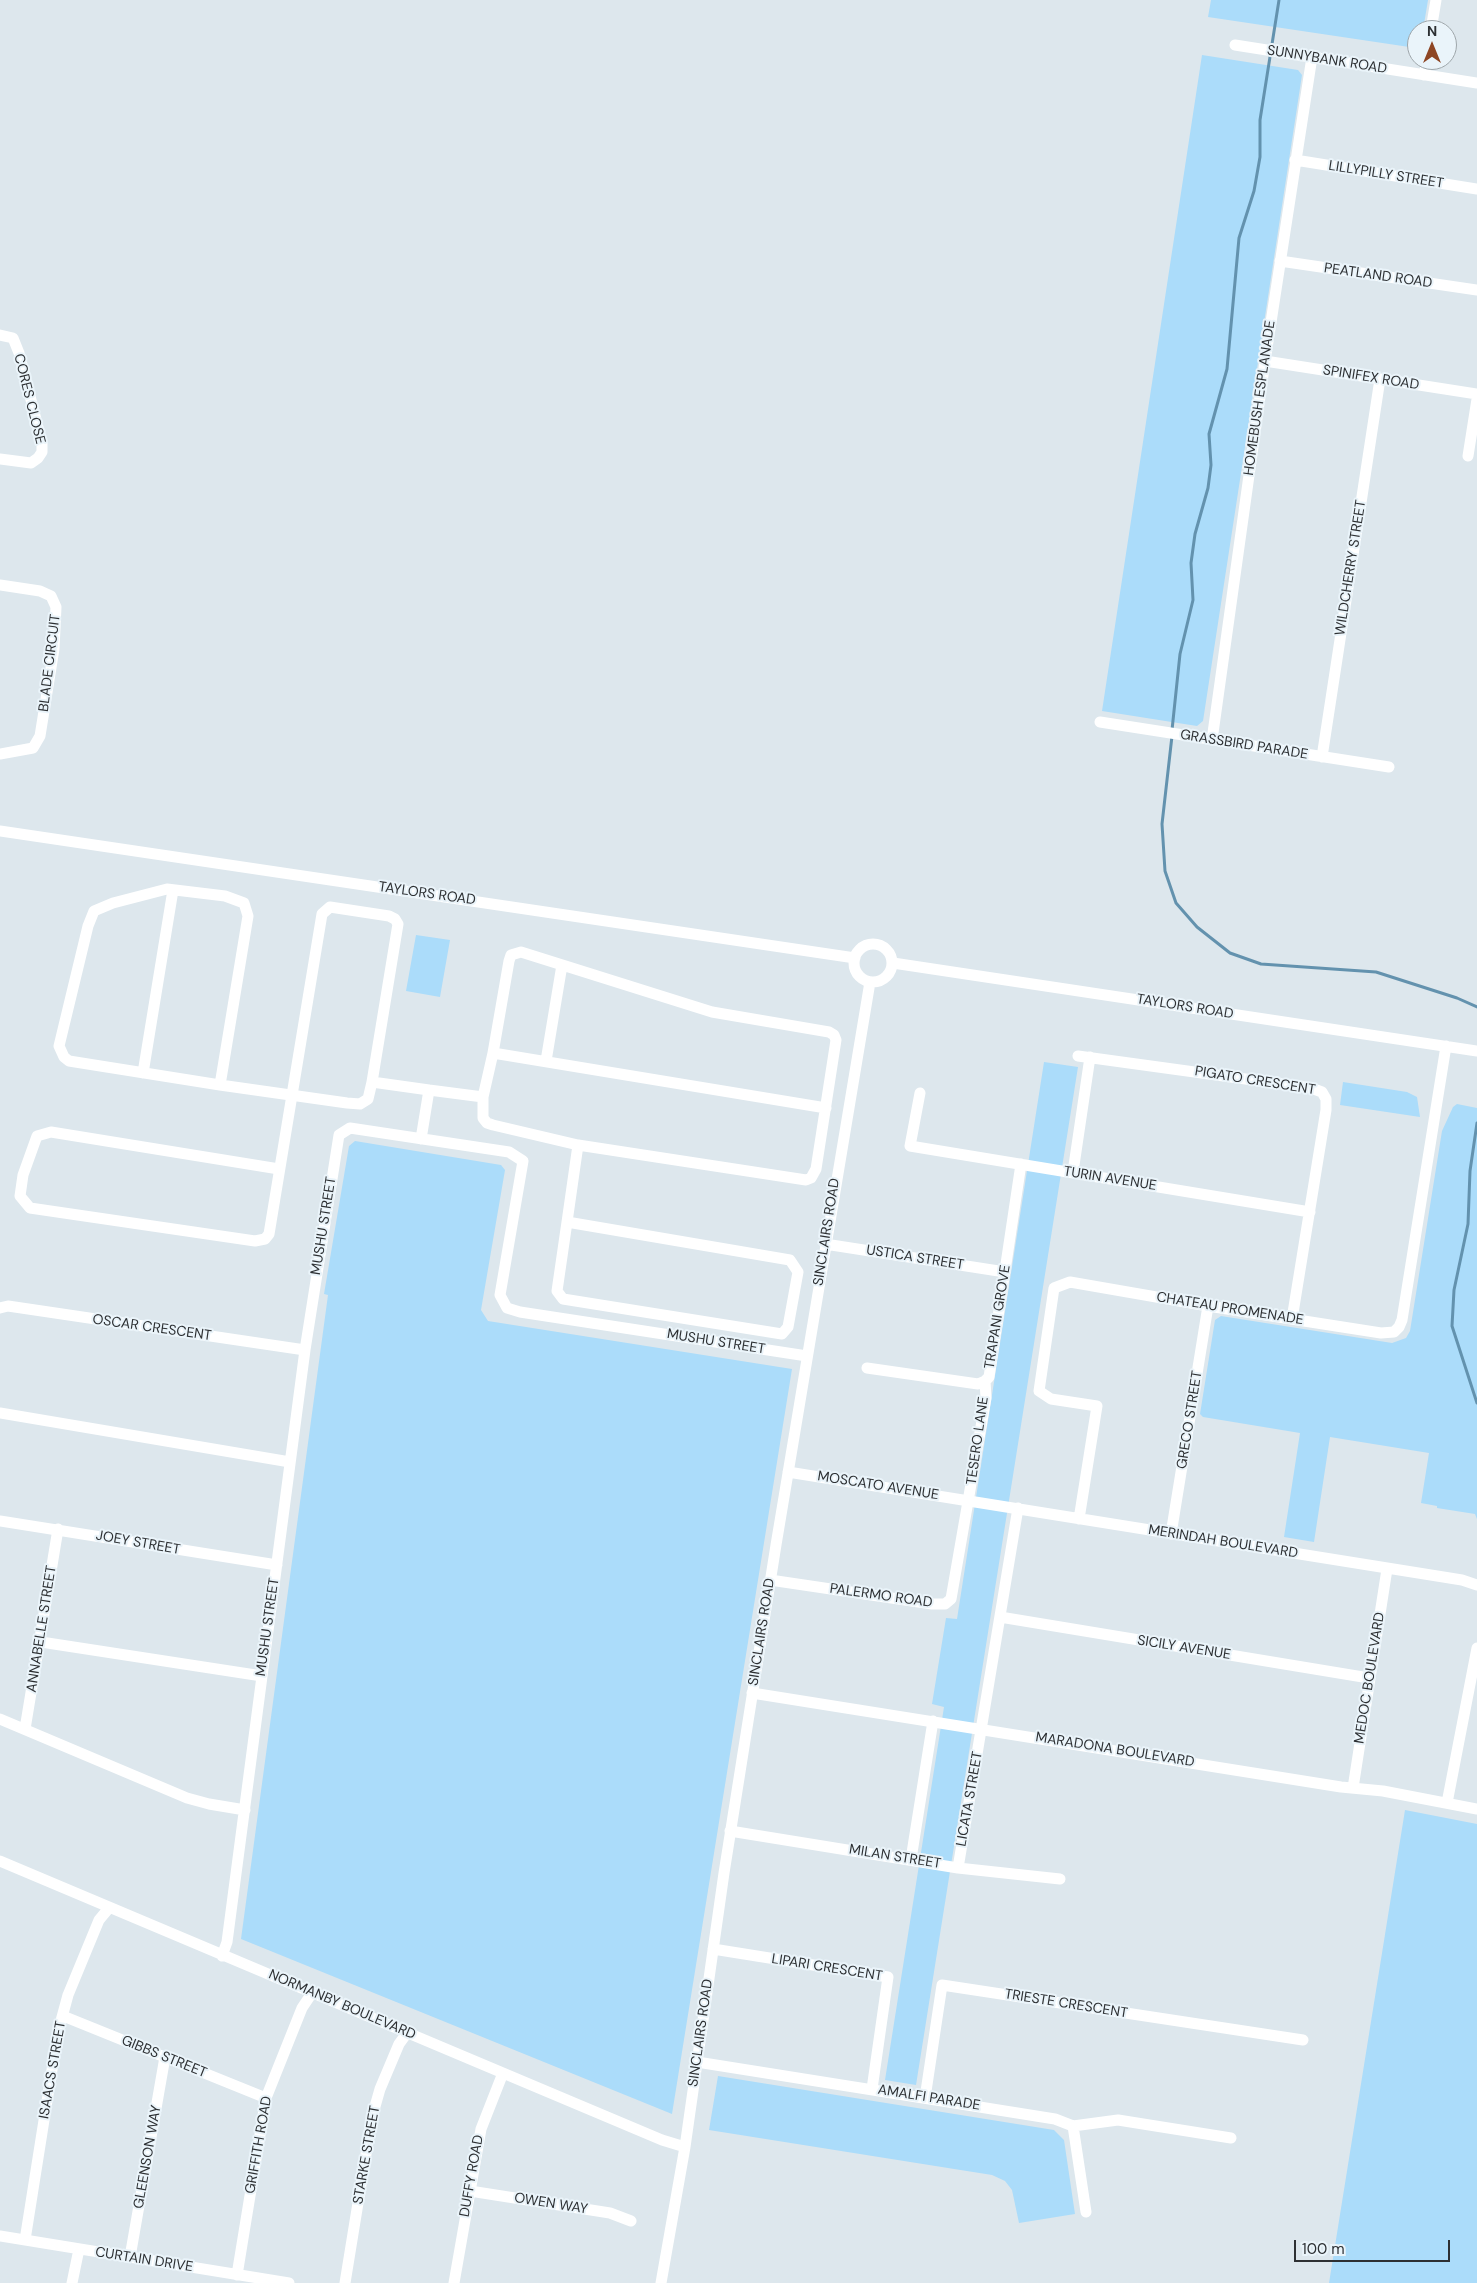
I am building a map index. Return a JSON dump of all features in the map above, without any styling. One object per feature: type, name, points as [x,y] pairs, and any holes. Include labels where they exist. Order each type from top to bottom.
[{"type":"street","points":[[1433,20],[1436,0]]},
{"type":"street","name":"SUNNYBANK ROAD","points":[[1235,46],[1477,83]]},
{"type":"street","name":"HOMEBUSH ESPLANADE","points":[[1212,740],[1265,361],[1312,57]]},
{"type":"street","points":[[1424,75],[1425,70]]},
{"type":"street","name":"LILLYPILLY STREET","points":[[1295,160],[1477,189]]},
{"type":"street","name":"PEATLAND ROAD","points":[[1280,261],[1477,290]]},
{"type":"street","name":"CORES CLOSE","points":[[0,335],[13,338],[19,353],[42,443],[42,452],[31,463],[0,459]]},
{"type":"street","name":"SPINIFEX ROAD","points":[[1265,361],[1477,394]]},
{"type":"street","name":"WILDCHERRY STREET","points":[[1322,757],[1380,379]]},
{"type":"street","points":[[1468,456],[1477,399]]},
{"type":"street","name":"BLADE CIRCUIT","points":[[0,585],[40,591],[51,596],[56,607],[54,649],[40,736],[32,748],[0,754]]},
{"type":"street","name":"GRASSBIRD PARADE","points":[[1100,722],[1388,767]]},
{"type":"street","name":"TAYLORS ROAD","points":[[0,831],[855,958]]},
{"type":"street","points":[[220,1085],[248,916],[244,902],[225,896],[167,889],[94,911],[88,926],[59,1046],[64,1057],[69,1061],[220,1085],[292,1095],[360,1104],[368,1099],[372,1082],[398,924],[395,919],[389,916],[330,907],[322,914],[292,1095],[279,1169],[269,1234],[265,1239],[255,1242],[30,1208],[20,1196],[23,1175],[37,1136],[51,1132],[279,1169]]},
{"type":"street","points":[[143,1073],[174,890]]},
{"type":"street","points":[[872,944],[877,945],[888,951],[892,963],[888,976],[883,980],[870,982],[858,976],[854,964],[855,958],[861,948],[872,944]]},
{"type":"street","points":[[515,953],[527,953],[562,966],[728,1016],[829,1032],[834,1035],[835,1046],[816,1169],[811,1178],[806,1180],[578,1145],[488,1123],[482,1111],[483,1096],[493,1053],[511,955],[515,953]]},
{"type":"street","name":"TAYLORS ROAD","points":[[892,963],[1477,1051]]},
{"type":"street","points":[[546,1061],[562,966]]},
{"type":"street","name":"SINCLAIRS ROAD","points":[[661,2283],[685,2147],[730,1831],[770,1580],[870,982]]},
{"type":"street","name":"CHATEAU PROMENADE","points":[[1080,1519],[1097,1406],[1052,1399],[1039,1391],[1054,1288],[1070,1282],[1388,1334],[1399,1328],[1446,1046]]},
{"type":"street","points":[[493,1053],[826,1108]]},
{"type":"street","name":"PIGATO CRESCENT","points":[[1078,1056],[1311,1088],[1322,1092],[1326,1099],[1326,1110],[1292,1319]]},
{"type":"street","points":[[1072,1172],[1090,1057]]},
{"type":"street","points":[[372,1082],[483,1096]]},
{"type":"street","points":[[421,1138],[430,1090]]},
{"type":"street","name":"TURIN AVENUE","points":[[920,1093],[910,1146],[1310,1212]]},
{"type":"street","name":"MUSHU STREET","points":[[222,1956],[227,1942],[305,1350],[339,1135],[350,1128],[421,1138],[509,1152],[523,1161],[500,1295],[508,1308],[520,1312],[807,1356]]},
{"type":"street","points":[[567,1222],[790,1260],[798,1272],[788,1327],[782,1334],[563,1299],[558,1291],[567,1222],[578,1145]]},
{"type":"street","name":"TRAPANI GROVE","points":[[868,1368],[978,1384],[989,1377],[1021,1164]]},
{"type":"street","name":"USTICA STREET","points":[[825,1244],[1005,1272]]},
{"type":"street","name":"OSCAR CRESCENT","points":[[0,1308],[8,1306],[305,1350]]},
{"type":"street","name":"GRECO STREET","points":[[1172,1534],[1208,1306]]},
{"type":"street","name":"TESERO LANE","points":[[969,1500],[986,1398],[985,1381]]},
{"type":"street","points":[[0,1413],[290,1462]]},
{"type":"street","name":"MOSCATO AVENUE","points":[[788,1472],[969,1500]]},
{"type":"street","name":"MERINDAH BOULEVARD","points":[[969,1500],[1462,1580],[1477,1585]]},
{"type":"street","name":"PALERMO ROAD","points":[[770,1580],[932,1604],[945,1604],[951,1599],[969,1500]]},
{"type":"street","name":"LICATA STREET","points":[[958,1868],[1018,1508]]},
{"type":"street","name":"JOEY STREET","points":[[0,1521],[277,1565]]},
{"type":"street","name":"ANNABELLE STREET","points":[[25,1729],[41,1642],[58,1529]]},
{"type":"street","name":"MEDOC BOULEVARD","points":[[1353,1788],[1387,1568]]},
{"type":"street","name":"SICILY AVENUE","points":[[1000,1617],[1369,1678]]},
{"type":"street","points":[[41,1642],[262,1676]]},
{"type":"street","points":[[1447,1803],[1477,1648]]},
{"type":"street","name":"MARADONA BOULEVARD","points":[[752,1693],[1477,1809]]},
{"type":"street","points":[[0,1719],[187,1798],[244,1810]]},
{"type":"street","points":[[911,1859],[933,1722]]},
{"type":"street","name":"MILAN STREET","points":[[730,1831],[958,1868],[1060,1879]]},
{"type":"street","name":"NORMANBY BOULEVARD","points":[[0,1861],[222,1956],[685,2147]]},
{"type":"street","name":"ISAACS STREET","points":[[25,2240],[58,2032],[68,1995],[99,1920],[109,1908]]},
{"type":"street","name":"LIPARI CRESCENT","points":[[713,1950],[888,1977],[872,2089]]},
{"type":"street","name":"TRIESTE CRESCENT","points":[[925,2098],[942,1985],[1303,2040]]},
{"type":"street","name":"GRIFFITH ROAD","points":[[237,2274],[266,2098],[302,2008],[312,1993]]},
{"type":"street","name":"GIBBS STREET","points":[[63,2016],[266,2098]]},
{"type":"street","name":"STARKE STREET","points":[[345,2283],[372,2117],[380,2089],[399,2044],[408,2033]]},
{"type":"street","name":"GLEENSON WAY","points":[[130,2257],[165,2057]]},
{"type":"street","name":"AMALFI PARADE","points":[[697,2062],[1055,2119],[1073,2126]]},
{"type":"street","name":"DUFFY ROAD","points":[[454,2283],[481,2129],[503,2073]]},
{"type":"street","points":[[1086,2212],[1073,2126],[1118,2120],[1232,2138]]},
{"type":"street","name":"OWEN WAY","points":[[470,2191],[610,2213],[631,2221]]},
{"type":"street","name":"CURTAIN DRIVE","points":[[0,2236],[289,2283]]},
{"type":"street","points":[[72,2283],[79,2249]]},
{"type":"shaded area","points":[[1211,0],[1428,0],[1425,20],[1407,20],[1407,47],[1208,17]]},
{"type":"shaded area","points":[[1202,55],[1298,70],[1302,75],[1203,721],[1197,726],[1102,711]]},
{"type":"shaded area","points":[[416,935],[450,940],[440,997],[406,991]]},
{"type":"shaded area","points":[[1044,1062],[1078,1067],[916,2085],[885,2080],[944,1707],[932,1704],[946,1618],[957,1619]]},
{"type":"shaded area","points":[[1343,1082],[1407,1092],[1417,1097],[1420,1117],[1340,1105]]},
{"type":"shaded area","points":[[1457,1104],[1477,1108],[1477,1519],[1475,1514],[1437,1508],[1437,1506],[1421,1503],[1429,1453],[1330,1437],[1314,1542],[1284,1537],[1300,1433],[1203,1417],[1200,1414],[1215,1320],[1221,1316],[1392,1343],[1406,1338],[1410,1331],[1442,1131],[1453,1107]]},
{"type":"shaded area","points":[[355,1141],[501,1165],[505,1170],[481,1310],[488,1321],[792,1369],[672,2114],[241,1939],[328,1295],[324,1294],[349,1146]]},
{"type":"shaded area","points":[[1405,1810],[1477,1824],[1477,2283],[1329,2283]]},
{"type":"shaded area","points":[[718,2076],[1054,2130],[1064,2140],[1075,2214],[1019,2223],[1012,2190],[1005,2181],[992,2175],[709,2130]]},
{"type":"waterway","points":[[1172,730],[1180,654],[1193,600],[1191,563],[1195,534],[1208,488],[1211,465],[1209,434],[1227,369],[1239,238],[1254,191],[1260,157],[1260,120],[1279,0]]},
{"type":"waterway","points":[[1172,736],[1162,824],[1165,871],[1176,903],[1197,927],[1230,953],[1261,964],[1376,972],[1457,998],[1477,1007]]},
{"type":"waterway","points":[[1477,1123],[1470,1171],[1468,1224],[1454,1290],[1452,1326],[1477,1403]]}]
